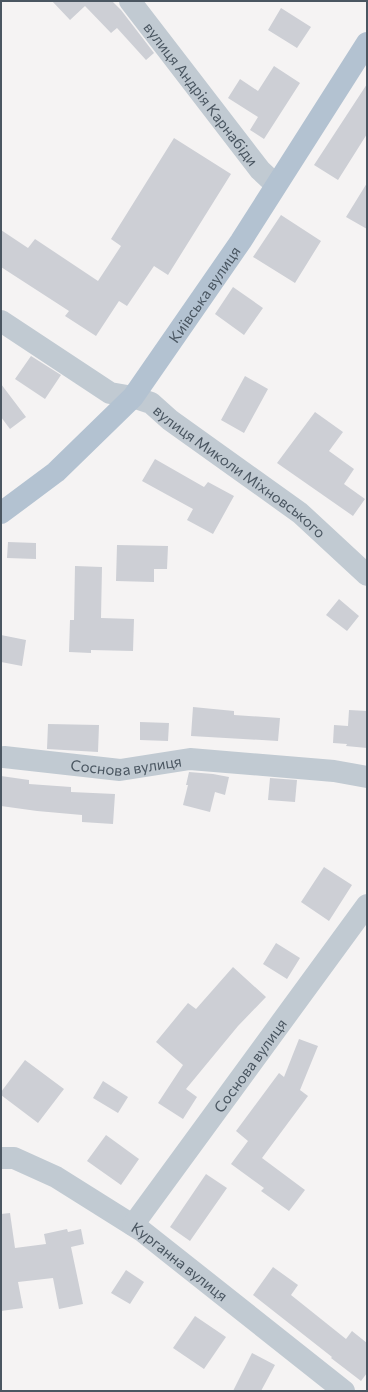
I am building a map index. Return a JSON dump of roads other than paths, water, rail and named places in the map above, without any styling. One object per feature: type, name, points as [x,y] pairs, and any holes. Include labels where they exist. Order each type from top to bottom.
[{"type":"main road","name":"Київська вулиця","points":[[1,512],[56,472],[133,397],[241,241],[367,43]]},
{"type":"street","name":"вулиця Андрія Карнабіди","points":[[130,1],[260,170],[276,185]]},
{"type":"street","name":"вулиця Миколи Міхновського","points":[[1,322],[110,394],[133,397],[151,403],[170,420],[300,513],[367,575]]},
{"type":"street","name":"Соснова вулиця","points":[[4,757],[120,770],[190,759],[334,772],[367,777]]},
{"type":"street","name":"Соснова вулиця","points":[[133,1225],[367,905]]},
{"type":"street","name":"Курганна вулиця","points":[[1,1158],[14,1158],[56,1177],[142,1231],[344,1391]]}]
